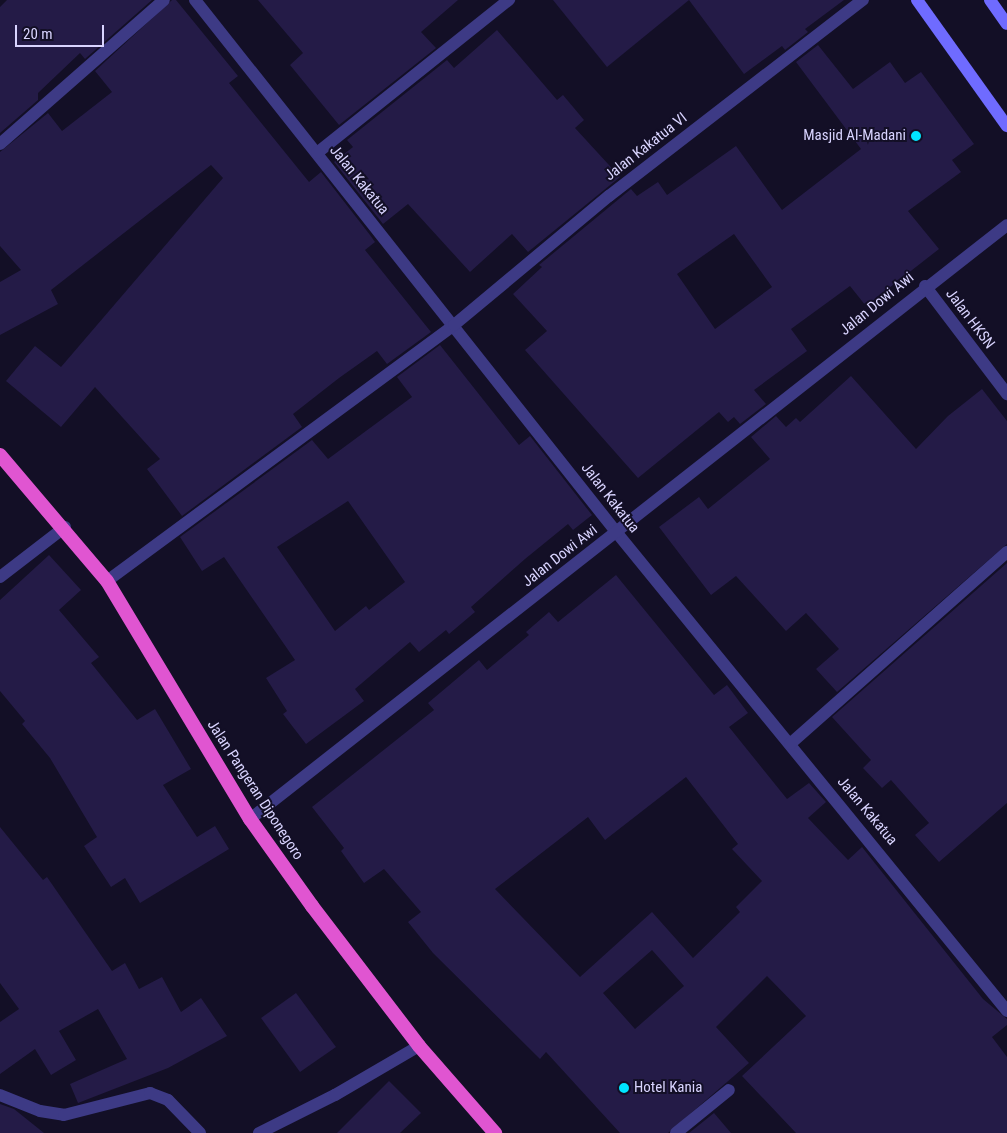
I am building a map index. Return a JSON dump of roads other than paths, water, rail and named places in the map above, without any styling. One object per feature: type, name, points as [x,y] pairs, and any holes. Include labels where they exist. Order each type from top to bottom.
[{"type":"highway","name":"Jalan Pangeran Diponegoro","points":[[0,455],[65,527],[107,581],[250,819],[419,1046],[495,1133]]},
{"type":"main road","points":[[917,0],[1007,126]]},
{"type":"main road","points":[[990,0],[1007,24]]},
{"type":"street","points":[[0,144],[164,0]]},
{"type":"street","name":"Jalan Kakatua","points":[[195,0],[617,533],[1007,1010]]},
{"type":"street","points":[[316,153],[509,0]]},
{"type":"street","name":"Jalan Kakatua VI","points":[[107,581],[454,325],[609,196],[863,0]]},
{"type":"street","name":"Jalan Dowi Awi","points":[[250,819],[617,533],[925,286],[1007,225]]},
{"type":"street","name":"Jalan HKSN","points":[[925,286],[1007,394]]},
{"type":"street","points":[[0,577],[65,527]]},
{"type":"street","points":[[790,744],[1007,552]]},
{"type":"street","points":[[259,1133],[335,1095],[419,1046]]},
{"type":"street","points":[[676,1133],[729,1090]]},
{"type":"street","points":[[0,1095],[40,1111],[64,1115],[150,1093],[168,1100],[200,1133]]},
{"type":"place","name":"Masjid Al-Madani","points":[[916,136]]},
{"type":"place","name":"Hotel Kania","points":[[624,1088]]}]
